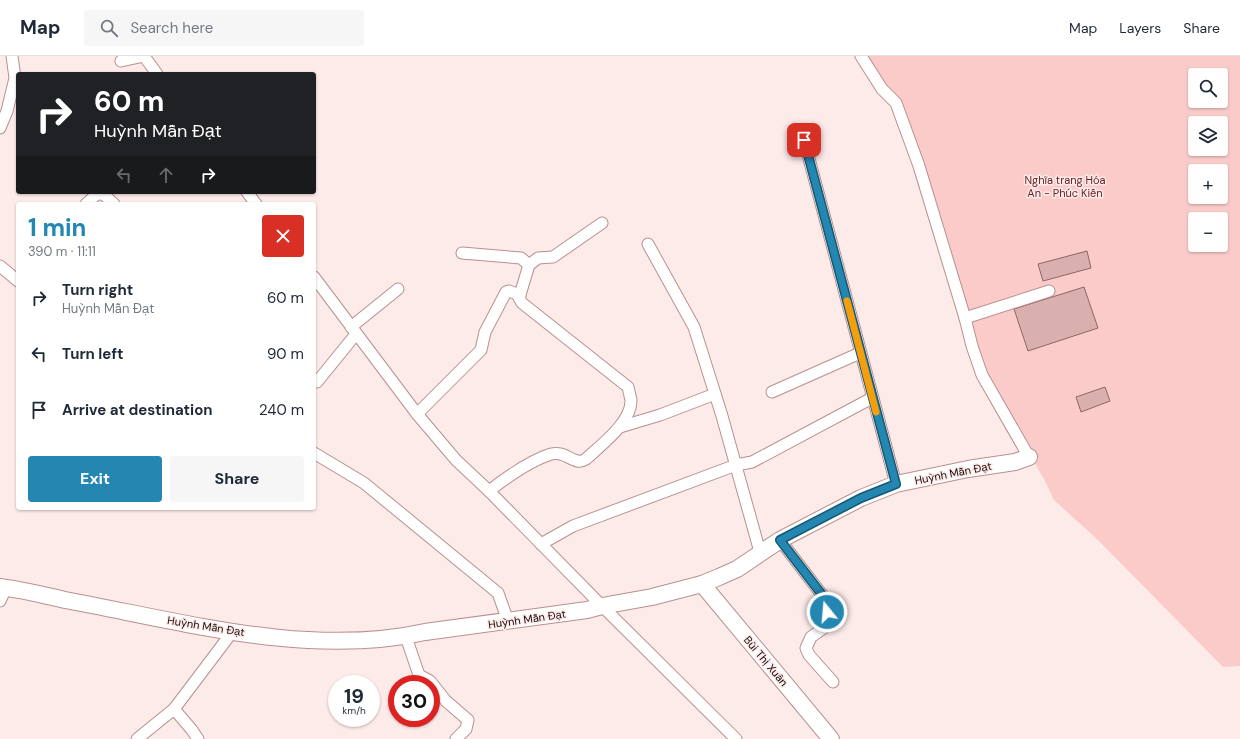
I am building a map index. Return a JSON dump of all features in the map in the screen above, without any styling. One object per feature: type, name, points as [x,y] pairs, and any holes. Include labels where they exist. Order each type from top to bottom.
[{"type":"main road","name":"Huỳnh Mẫn Đạt","points":[[2,592],[232,632],[304,640],[359,642],[406,637],[424,632],[587,610],[652,597],[702,584],[736,569],[780,540],[861,498],[896,484],[968,469],[1015,462],[1029,457]]},
{"type":"main road","name":"Bùi Thị Xuân","points":[[702,584],[831,739]]},
{"type":"street","points":[[0,128],[7,111],[15,78],[12,56]]},
{"type":"street","points":[[121,61],[144,56],[156,72]]},
{"type":"street","points":[[860,56],[882,89],[896,103],[919,166],[972,346],[982,375],[1029,457]]},
{"type":"street","points":[[804,140],[896,484]]},
{"type":"street","points":[[88,202],[99,194]]},
{"type":"street","points":[[103,194],[112,202]]},
{"type":"street","points":[[489,491],[521,469],[552,454],[562,453],[578,462],[586,459],[620,427],[630,404],[631,399],[628,387],[522,303],[520,298],[528,265],[538,258],[553,258],[602,223]]},
{"type":"street","points":[[648,244],[694,327],[736,465],[760,552]]},
{"type":"street","points":[[462,253],[521,258],[528,265]]},
{"type":"street","points":[[0,266],[16,278]]},
{"type":"street","points":[[316,280],[417,414],[456,460],[489,491],[736,739]]},
{"type":"street","points":[[317,382],[354,330],[398,289]]},
{"type":"street","points":[[417,414],[481,350],[485,332],[506,292],[509,291],[520,295]]},
{"type":"street","points":[[965,318],[1049,291]]},
{"type":"street","points":[[772,392],[860,353]]},
{"type":"street","points":[[620,427],[660,415],[715,394]]},
{"type":"street","points":[[541,544],[573,526],[736,465],[752,462],[872,398]]},
{"type":"street","points":[[316,453],[364,483],[498,593],[508,621]]},
{"type":"street","points":[[780,540],[826,600],[828,625],[811,637],[806,648],[809,655],[833,682]]},
{"type":"street","points":[[137,739],[174,709],[232,632]]},
{"type":"street","points":[[406,637],[419,674],[430,681],[446,701],[468,720],[466,729],[456,739]]},
{"type":"street","points":[[174,709],[198,739]]},
{"type":"green space","name":"Nghĩa trang Hóa An - Phúc Kiến","points":[[864,56],[1240,56],[1240,666],[1223,667],[1099,541],[1054,500],[1045,481],[984,373],[967,314],[885,87]]},
{"type":"building","points":[[1087,251],[1091,268],[1043,281],[1038,264]]},
{"type":"building","points":[[1084,287],[1098,328],[1028,351],[1014,309]]},
{"type":"building","points":[[1105,387],[1110,401],[1081,412],[1076,397]]},
{"type":"slow traffic","points":[[847,301],[876,412]]},
{"type":"route","points":[[804,140],[896,484],[861,498],[780,540],[826,600],[827,612]]}]
